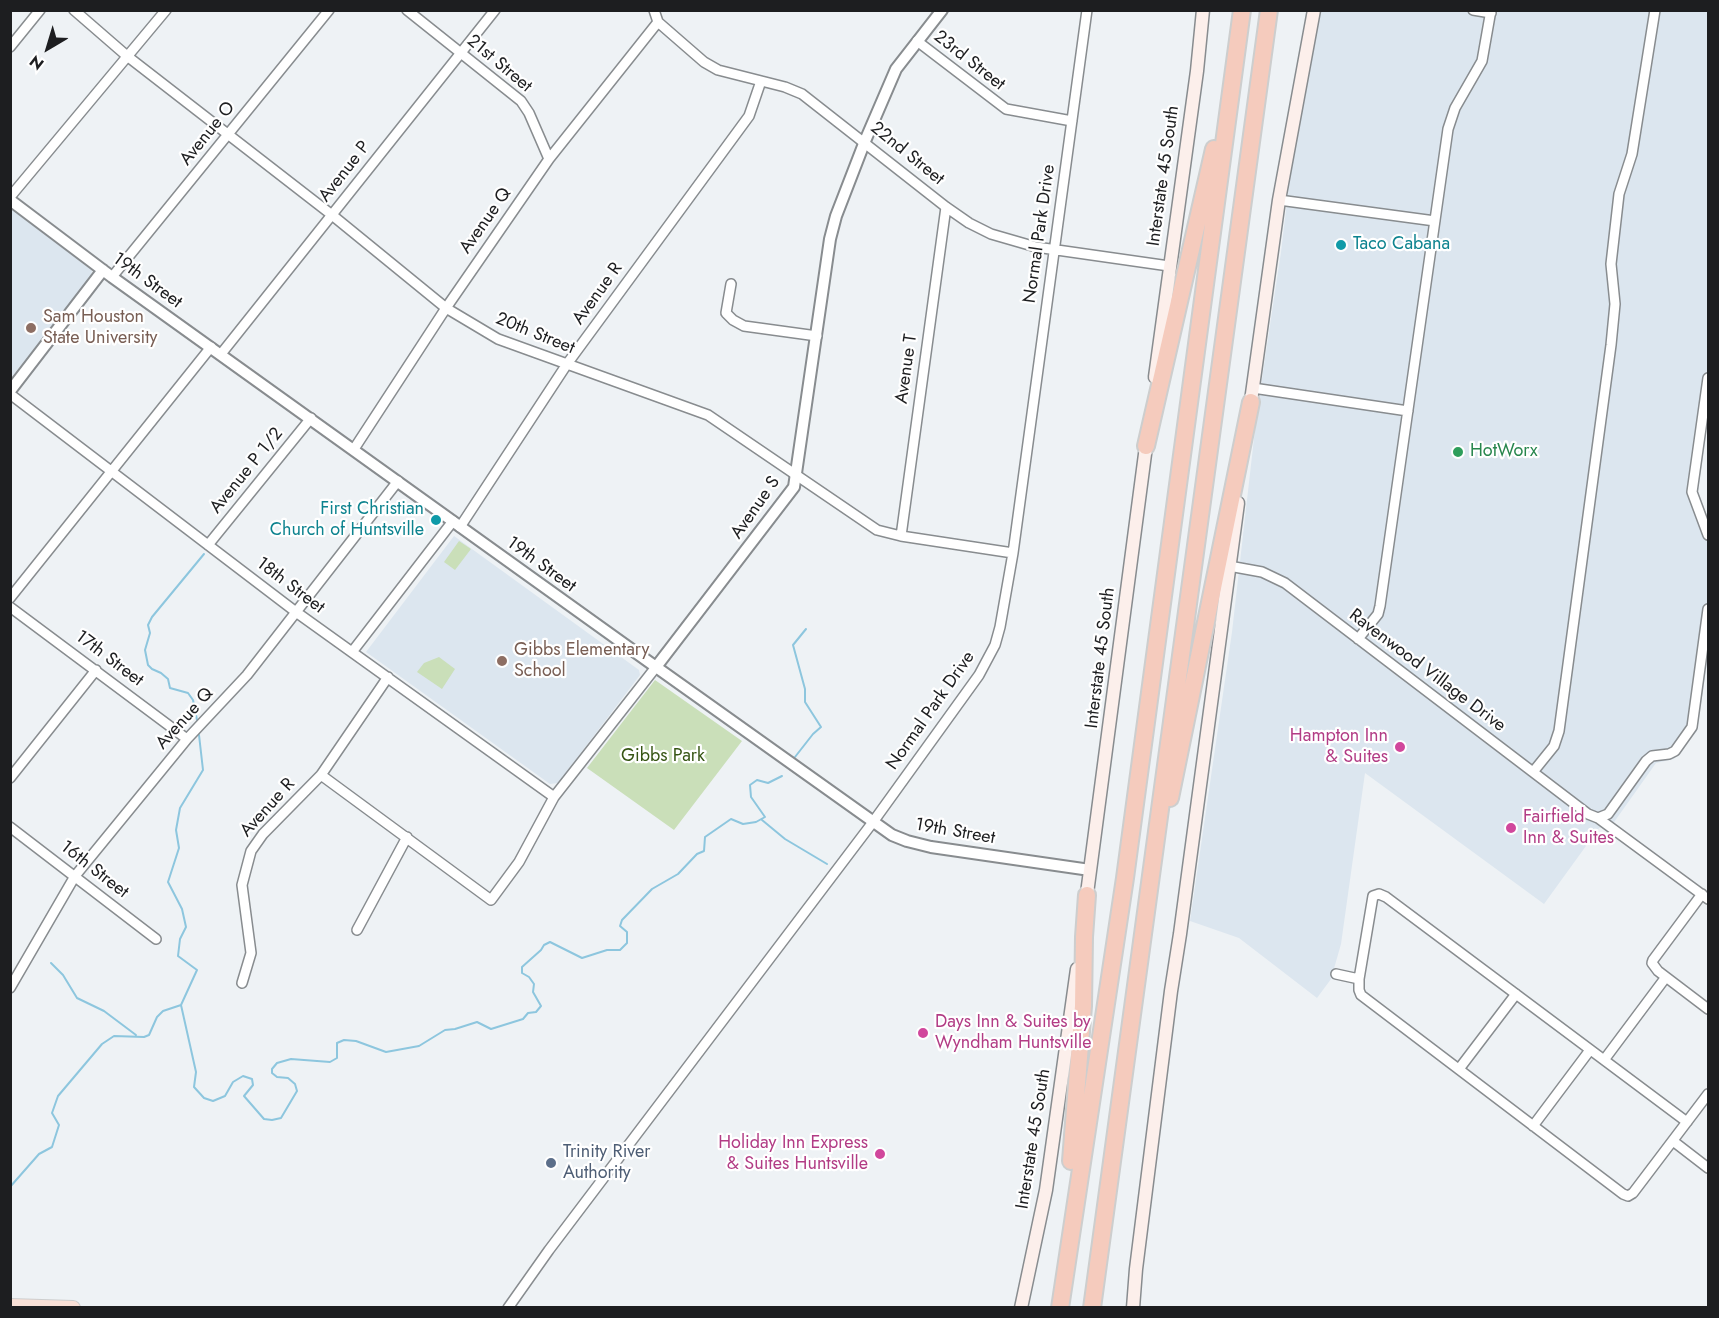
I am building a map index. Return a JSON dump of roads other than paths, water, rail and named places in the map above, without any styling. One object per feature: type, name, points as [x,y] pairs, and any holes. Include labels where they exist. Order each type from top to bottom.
[{"type":"highway","points":[[1058,1308],[1125,878],[1242,10]]},
{"type":"highway","points":[[1092,1308],[1269,10]]},
{"type":"highway","points":[[1146,446],[1237,46]]},
{"type":"highway","points":[[1149,889],[1179,763],[1252,395]]},
{"type":"highway","points":[[1058,1308],[1083,1006],[1087,896]]},
{"type":"main road","name":"Interstate 45 South","points":[[1020,1308],[1046,1190],[1197,70],[1203,10]]},
{"type":"main road","points":[[1133,1308],[1171,991],[1279,200],[1300,76],[1314,10]]},
{"type":"main road","points":[[10,1306],[73,1308]]},
{"type":"street","points":[[10,47],[40,10]]},
{"type":"street","name":"20th Street","points":[[74,10],[127,56],[332,215],[446,308],[498,339],[708,415],[876,530],[1013,553]]},
{"type":"street","points":[[10,199],[166,10]]},
{"type":"street","name":"Avenue O","points":[[10,392],[229,134],[329,10]]},
{"type":"street","name":"21st Street","points":[[407,10],[520,100],[529,113],[549,159]]},
{"type":"street","name":"Avenue P","points":[[221,354],[495,10]]},
{"type":"street","points":[[654,10],[658,22]]},
{"type":"street","name":"Avenue S","points":[[407,837],[491,900],[519,862],[554,797],[794,487],[830,239],[836,216],[896,69],[942,10]]},
{"type":"street","name":"Normal Park Drive","points":[[508,1308],[549,1250],[873,822],[979,675],[988,659],[1000,627],[1013,553],[1087,10]]},
{"type":"street","points":[[1358,639],[1378,614],[1380,606],[1434,221],[1451,117],[1482,61],[1491,12],[1473,10]]},
{"type":"street","points":[[1533,772],[1554,746],[1559,731],[1611,345],[1615,304],[1611,264],[1619,194],[1632,154],[1655,10]]},
{"type":"street","name":"22nd Street","points":[[658,22],[704,62],[718,70],[802,94],[865,141],[946,207],[969,223],[992,234],[1016,243],[1054,250],[1169,266]]},
{"type":"street","name":"Avenue Q","points":[[354,449],[446,308],[549,159],[658,22]]},
{"type":"street","name":"23rd Street","points":[[917,41],[1006,109],[1072,121]]},
{"type":"street","name":"Avenue R","points":[[352,652],[457,524],[567,364],[749,116],[761,81]]},
{"type":"street","name":"19th Street","points":[[10,199],[108,274],[892,835],[921,845],[1090,870]]},
{"type":"street","points":[[1279,200],[1434,221]]},
{"type":"street","name":"Avenue T","points":[[901,536],[946,207]]},
{"type":"street","points":[[731,284],[726,313],[733,320],[744,326],[816,336]]},
{"type":"street","points":[[10,598],[211,347]]},
{"type":"street","points":[[1708,378],[1692,492],[1708,535]]},
{"type":"street","name":"18th Street","points":[[10,392],[296,612],[554,797]]},
{"type":"street","points":[[1252,395],[1408,411]]},
{"type":"street","name":"Avenue P 1/2","points":[[208,545],[311,418]]},
{"type":"street","name":"Avenue Q","points":[[10,988],[75,876],[187,739],[247,675],[398,481]]},
{"type":"street","name":"Ravenwood Village Drive","points":[[1229,566],[1262,572],[1274,577],[1588,814],[1598,818],[1705,897]]},
{"type":"street","name":"17th Street","points":[[10,607],[187,739]]},
{"type":"street","points":[[1598,818],[1608,814],[1646,761],[1652,756],[1675,751],[1692,727],[1708,609]]},
{"type":"street","points":[[10,778],[96,670]]},
{"type":"street","name":"Avenue R","points":[[242,983],[251,953],[242,885],[251,850],[263,834],[321,775],[388,677]]},
{"type":"street","points":[[321,775],[407,837],[357,930]]},
{"type":"street","name":"16th Street","points":[[10,827],[156,939]]},
{"type":"street","points":[[1687,1122],[1386,897],[1379,894],[1373,896],[1359,979],[1359,990],[1366,1000],[1623,1194],[1628,1196],[1634,1193],[1708,1094]]},
{"type":"street","points":[[1705,897],[1653,960],[1654,967],[1708,1009]]},
{"type":"street","points":[[1336,974],[1359,979]]},
{"type":"street","points":[[1604,1060],[1666,977]]},
{"type":"street","points":[[1459,1070],[1516,994]]},
{"type":"street","points":[[1533,1126],[1590,1050]]},
{"type":"street","points":[[1673,1141],[1708,1168]]},
{"type":"waterway","points":[[197,720],[193,700],[188,693],[170,688],[168,679],[148,665],[145,650],[150,633],[148,625],[152,617],[204,554]]},
{"type":"waterway","points":[[795,757],[821,727],[805,702],[805,689],[793,645],[806,629]]},
{"type":"waterway","points":[[181,1005],[197,970],[178,956],[180,939],[186,927],[182,909],[168,882],[179,848],[176,830],[180,808],[203,770],[199,735]]},
{"type":"waterway","points":[[10,1187],[39,1154],[52,1147],[59,1125],[52,1113],[58,1096],[102,1044],[114,1036],[144,1037],[149,1035],[157,1017],[163,1011],[181,1005],[196,1072],[194,1087],[204,1098],[213,1101],[225,1096],[233,1082],[243,1076],[252,1079],[253,1085],[244,1096],[264,1119],[272,1120],[281,1118],[297,1091],[295,1084],[288,1078],[277,1077],[272,1073],[277,1063],[291,1059],[330,1062],[337,1058],[337,1043],[344,1040],[356,1041],[386,1052],[419,1046],[445,1030],[477,1022],[491,1029],[523,1019],[528,1013],[536,1012],[541,1006],[533,992],[534,984],[522,973],[522,967],[544,945],[550,942],[582,958],[607,950],[620,950],[627,943],[627,932],[620,926],[622,920],[652,889],[678,874],[697,854],[704,851],[705,837],[731,819],[743,824],[756,822],[765,817],[751,797],[750,785],[757,780],[768,783],[782,776]]},
{"type":"waterway","points":[[762,820],[785,839],[827,864]]},
{"type":"waterway","points":[[51,963],[63,975],[77,998],[104,1011],[136,1035]]},
{"type":"place","name":"Taco Cabana","points":[[1341,245]]},
{"type":"place","name":"Sam Houston State University","points":[[31,328]]},
{"type":"place","name":"HotWorx","points":[[1458,452]]},
{"type":"place","name":"First Christian Church of Huntsville","points":[[436,520]]},
{"type":"place","name":"Gibbs Elementary School","points":[[502,661]]},
{"type":"place","name":"Hampton Inn & Suites","points":[[1400,747]]},
{"type":"place","name":"Fairfield Inn & Suites","points":[[1511,828]]},
{"type":"place","name":"Days Inn & Suites by Wyndham Huntsville","points":[[923,1033]]},
{"type":"place","name":"Holiday Inn Express & Suites Huntsville","points":[[880,1154]]},
{"type":"place","name":"Trinity River Authority","points":[[551,1163]]},
{"type":"park label","name":"Gibbs Park","points":[[663,757]]}]
